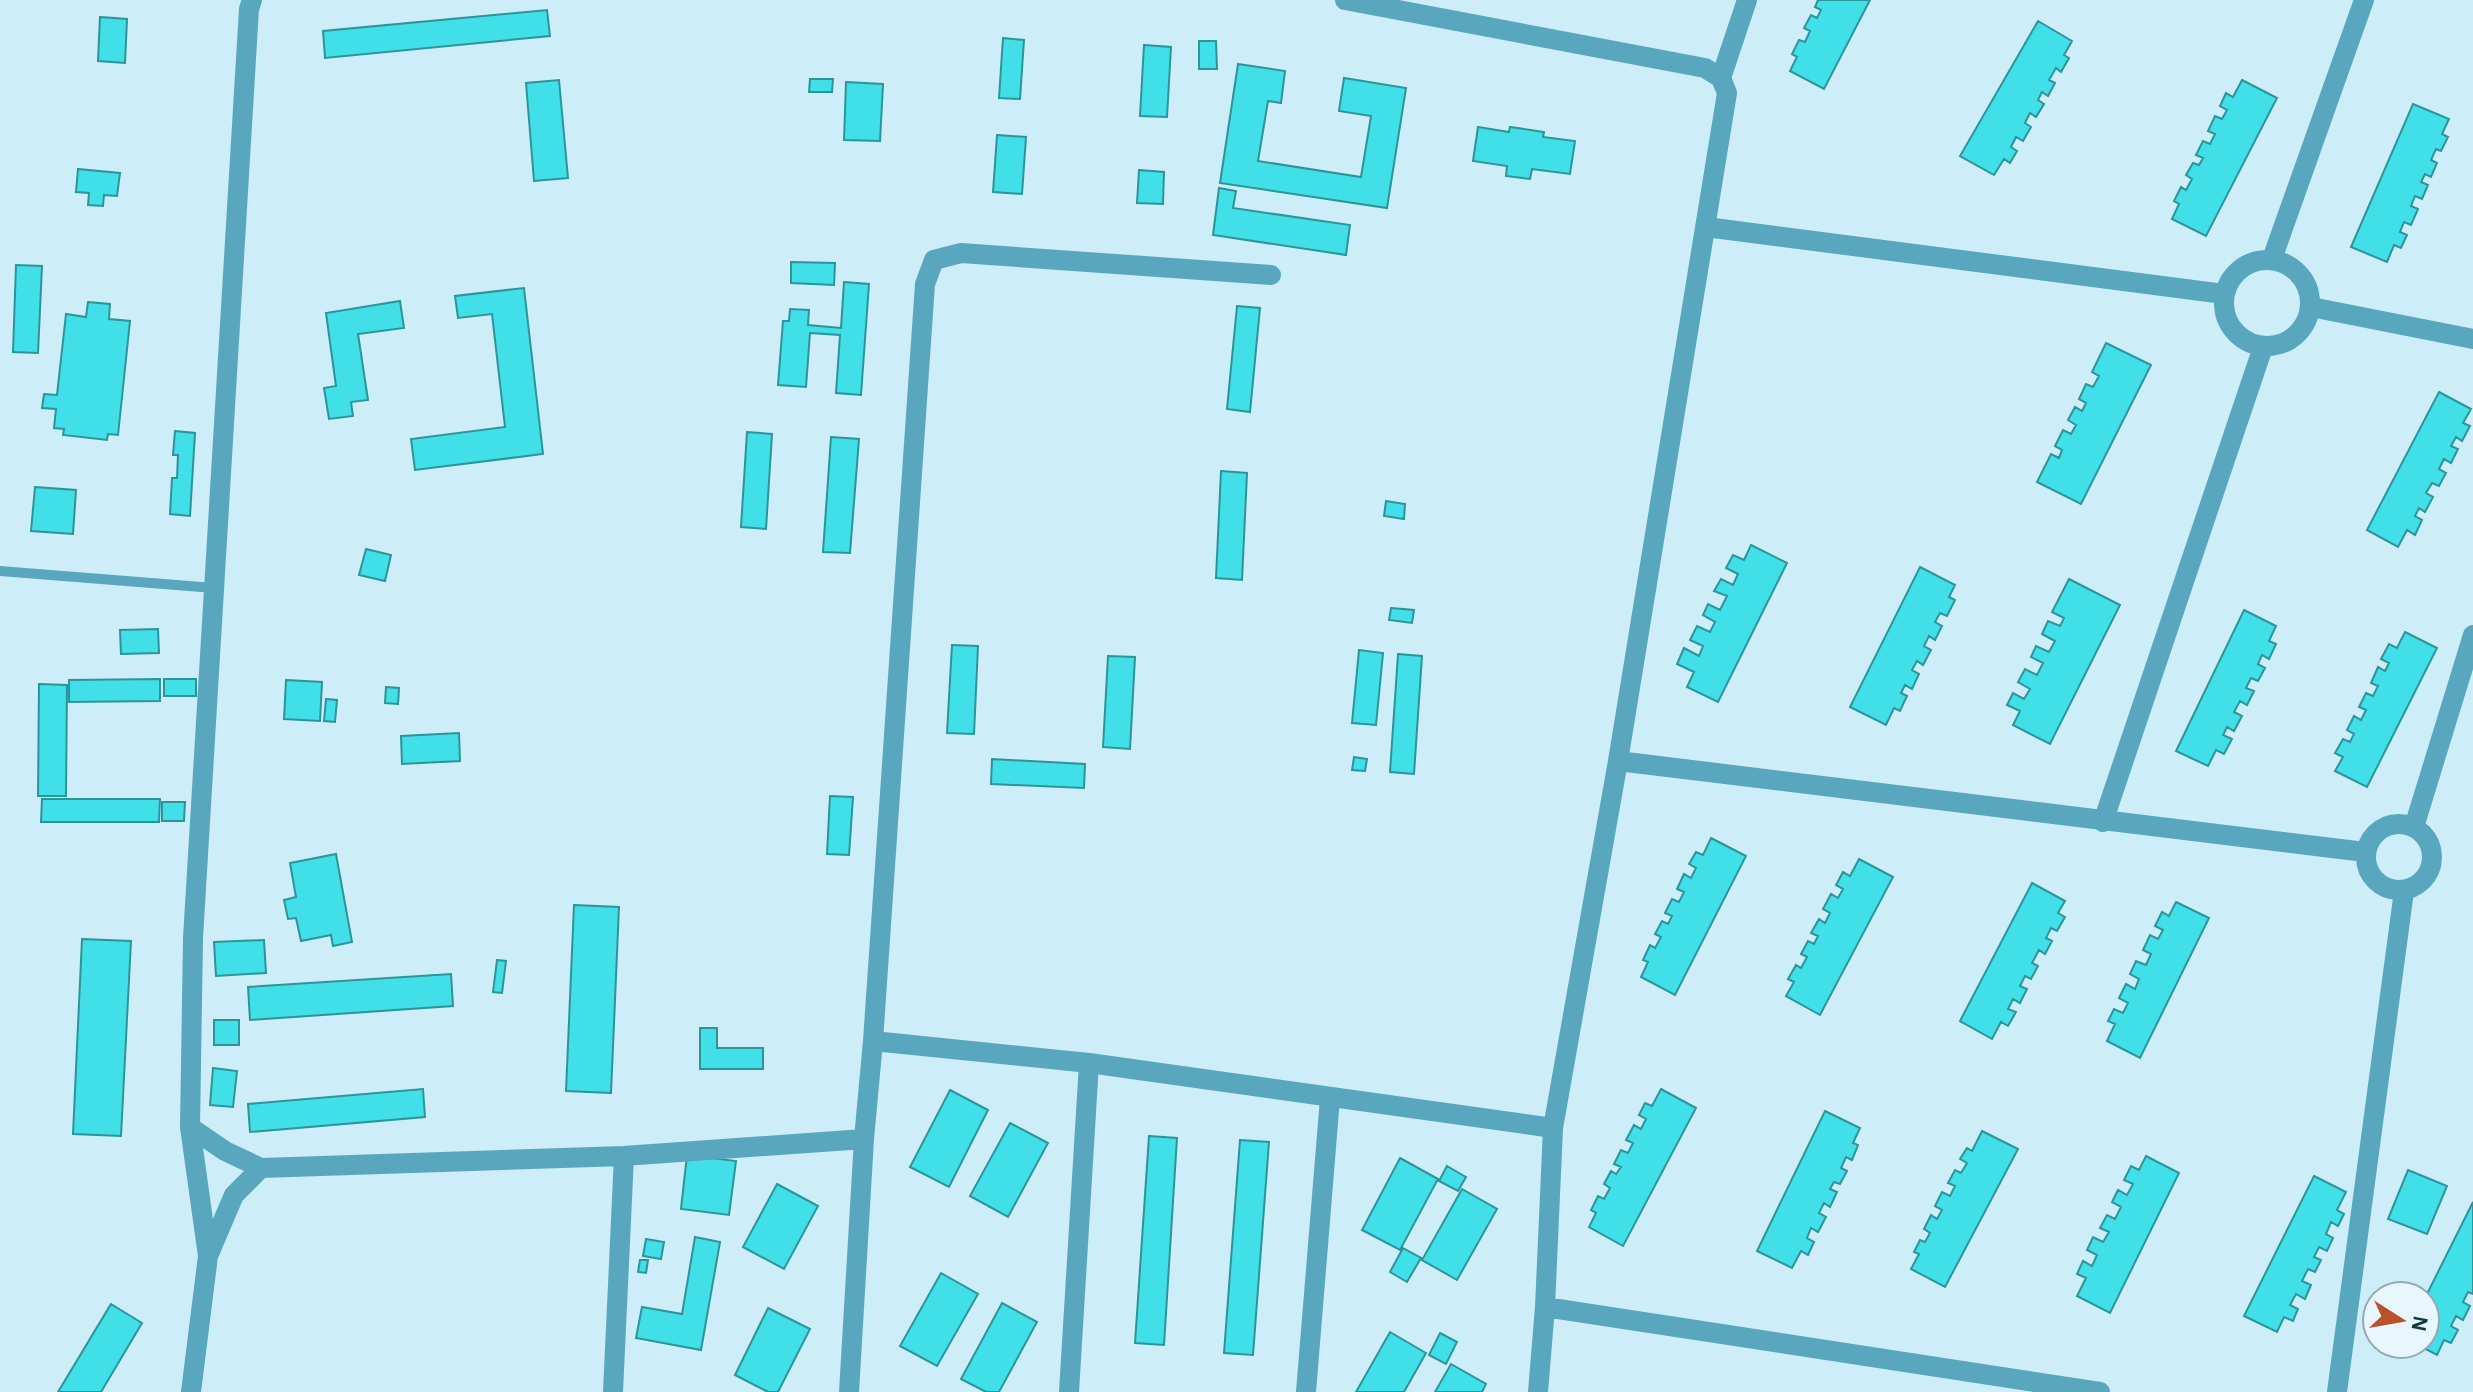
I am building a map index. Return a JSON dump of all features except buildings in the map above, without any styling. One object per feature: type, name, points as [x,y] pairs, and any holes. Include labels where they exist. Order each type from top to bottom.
[{"type":"street","points":[[191,1392],[208,1256],[190,1127],[193,938],[249,9],[252,0]]},
{"type":"street","points":[[1345,0],[1705,68],[1721,78],[1727,93],[1618,761],[1553,1128],[1538,1392]]},
{"type":"street","points":[[1721,78],[1747,0]]},
{"type":"street","points":[[2272,259],[2364,0]]},
{"type":"street","points":[[1706,227],[2224,294]]},
{"type":"street","points":[[849,1392],[925,284],[934,260],[961,253],[1271,275]]},
{"type":"street","points":[[2272,259],[2293,268],[2307,285],[2311,307],[2306,324],[2295,337],[2280,345],[2263,347],[2246,341],[2232,329],[2224,313],[2224,294],[2230,279],[2242,267],[2256,260],[2272,259]]},
{"type":"street","points":[[2311,307],[2473,339]]},
{"type":"street","points":[[2103,822],[2263,347]]},
{"type":"street","points":[[2414,827],[2473,635]]},
{"type":"street","points":[[1618,761],[2365,852]]},
{"type":"street","points":[[2393,823],[2414,827],[2429,841],[2433,862],[2423,881],[2404,891],[2383,888],[2369,873],[2365,852],[2374,833],[2393,823]]},
{"type":"street","points":[[2337,1392],[2404,891]]},
{"type":"street","points":[[873,1041],[1089,1063],[1553,1128]]},
{"type":"street","points":[[1069,1392],[1089,1063]]},
{"type":"street","points":[[1306,1392],[1330,1098]]},
{"type":"street","points":[[190,1127],[225,1151],[261,1168],[624,1156],[864,1139]]},
{"type":"street","points":[[613,1392],[624,1156]]},
{"type":"street","points":[[208,1256],[234,1195],[261,1168]]},
{"type":"street","points":[[1545,1307],[2100,1392]]},
{"type":"lane","points":[[0,571],[214,588]]}]
